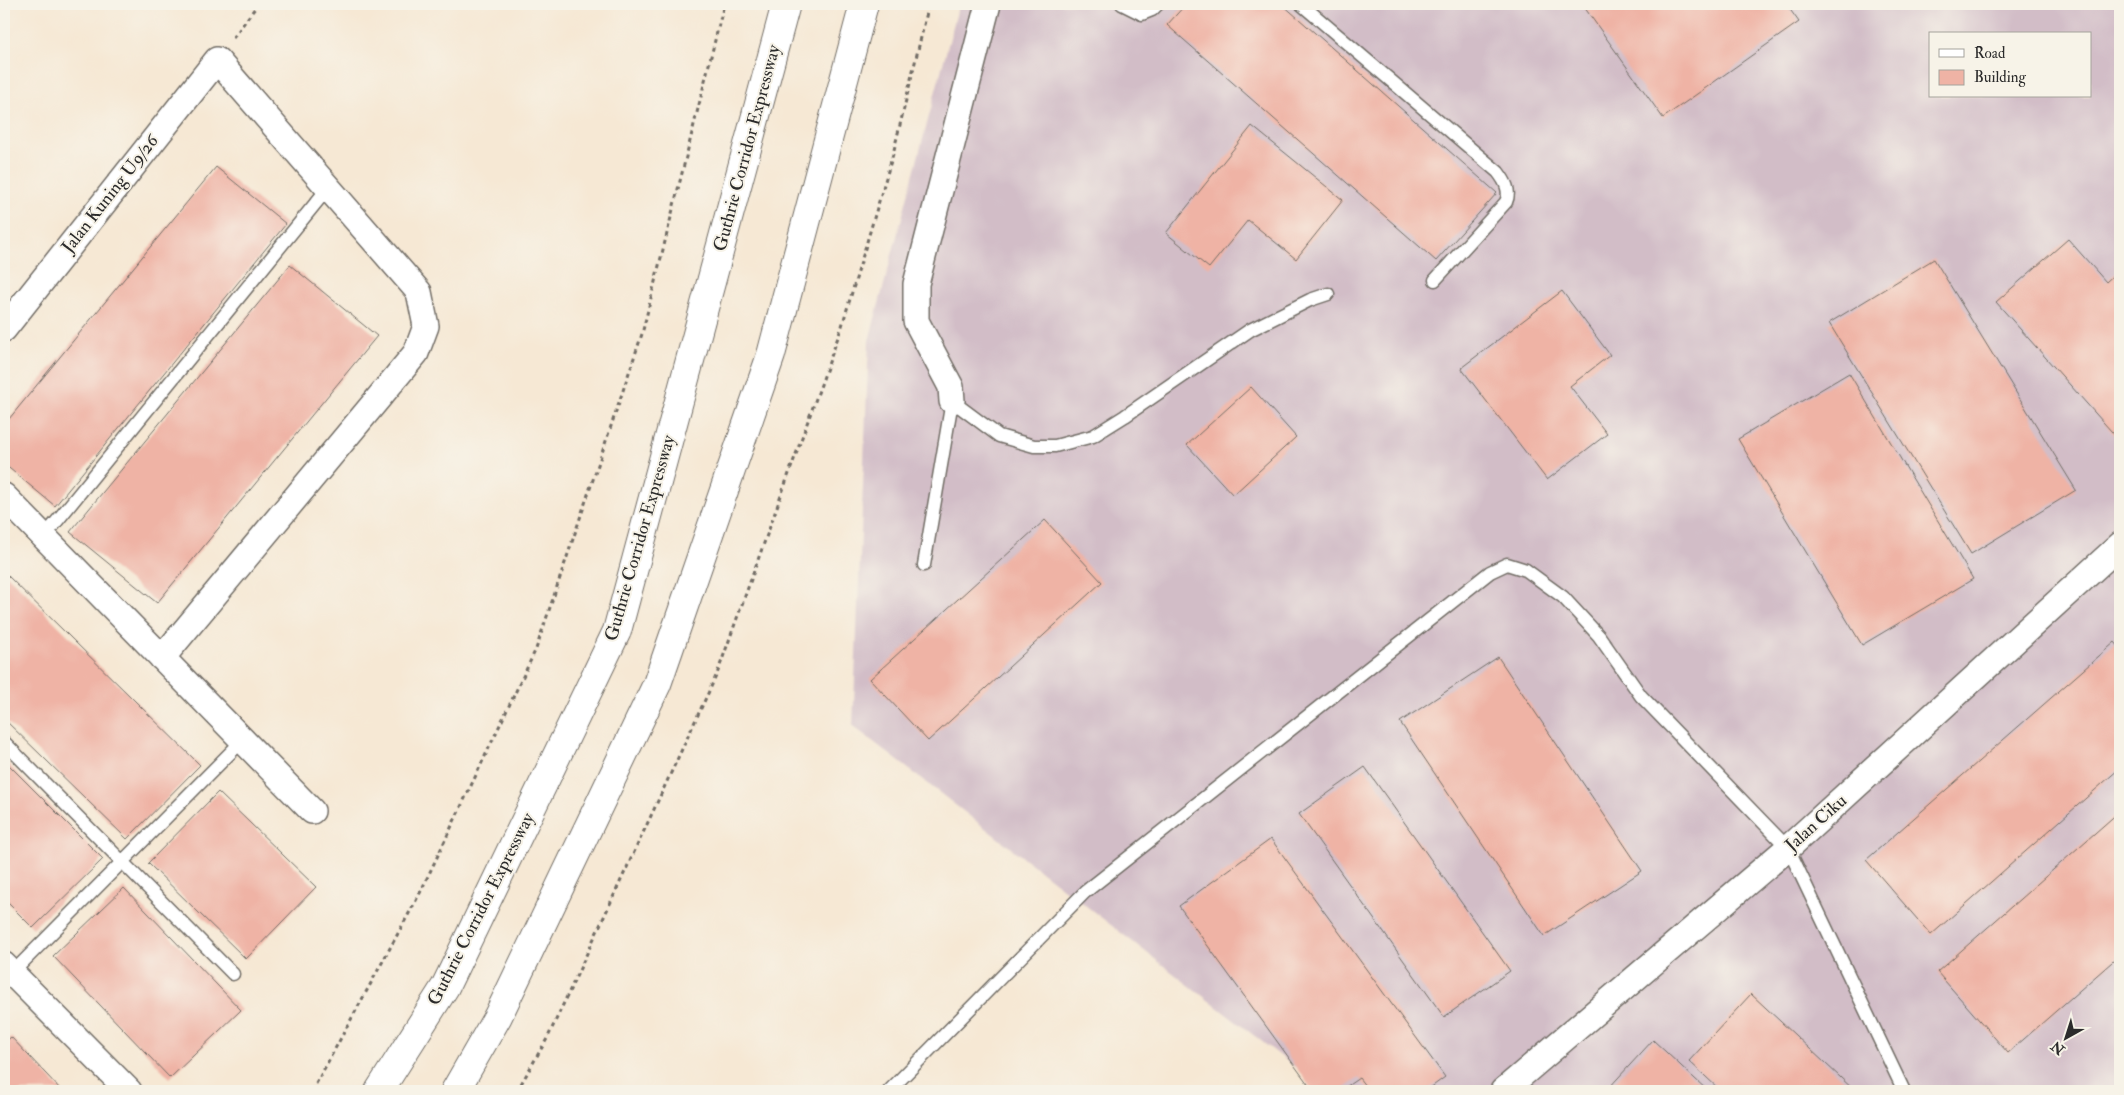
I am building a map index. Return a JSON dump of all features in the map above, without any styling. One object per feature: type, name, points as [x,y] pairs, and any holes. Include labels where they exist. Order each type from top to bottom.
[{"type":"highway","name":"Guthrie Corridor Expressway","points":[[379,1091],[445,987],[617,631],[786,4]]},
{"type":"highway","points":[[454,1091],[498,1016],[657,684],[771,355],[864,4]]},
{"type":"street","points":[[952,401],[951,387],[916,321],[916,284],[988,4]]},
{"type":"street","points":[[162,658],[416,353],[426,326],[419,292],[217,60]]},
{"type":"street","name":"Jalan Kuning U9/26","points":[[4,329],[217,60]]},
{"type":"street","points":[[4,496],[312,811]]},
{"type":"street","name":"Jalan Ciku","points":[[1503,1091],[1788,848],[2120,545]]},
{"type":"street","points":[[8,969],[129,1091]]},
{"type":"lane","points":[[1122,4],[1142,14],[1152,10],[1158,4]]},
{"type":"lane","points":[[1301,4],[1498,172],[1506,182],[1508,196],[1506,202],[1436,280]]},
{"type":"lane","points":[[44,537],[328,188]]},
{"type":"lane","points":[[924,565],[952,401],[999,436],[1034,446],[1055,446],[1093,436],[1250,330],[1310,300],[1328,294]]},
{"type":"lane","points":[[889,1091],[1085,892],[1483,577],[1506,564],[1526,570],[1563,597],[1599,636],[1641,696],[1788,848],[1904,1091]]},
{"type":"lane","points":[[8,969],[122,862],[242,741]]},
{"type":"lane","points":[[4,742],[233,974]]},
{"type":"path","points":[[217,60],[258,4]]},
{"type":"path","points":[[312,1091],[419,895],[536,649],[642,334],[724,4]]},
{"type":"path","points":[[517,1091],[548,1037],[717,674],[842,326],[893,154],[929,4]]},
{"type":"shaded area","points":[[959,4],[2120,4],[2120,1091],[1326,1091],[853,726],[869,341]]},
{"type":"building","points":[[1186,4],[1282,4],[1497,193],[1436,261],[1167,25]]},
{"type":"building","points":[[1582,4],[1786,4],[1799,22],[1663,118]]},
{"type":"building","points":[[1252,126],[1343,200],[1296,259],[1248,220],[1209,268],[1166,233]]},
{"type":"building","points":[[216,167],[286,224],[55,506],[4,464],[4,425]]},
{"type":"building","points":[[2068,239],[2106,282],[2120,269],[2120,441],[1996,302]]},
{"type":"building","points":[[1934,259],[2076,490],[1971,554],[1829,323]]},
{"type":"building","points":[[290,265],[377,336],[157,603],[70,532]]},
{"type":"building","points":[[1562,291],[1610,355],[1570,386],[1607,434],[1547,480],[1461,368]]},
{"type":"building","points":[[1849,373],[1973,579],[1862,645],[1738,439]]},
{"type":"building","points":[[1251,387],[1296,437],[1233,495],[1187,445]]},
{"type":"building","points":[[1045,520],[1102,582],[928,741],[870,679]]},
{"type":"building","points":[[4,572],[200,765],[127,839],[4,719]]},
{"type":"building","points":[[2115,642],[2120,648],[2120,768],[1931,935],[1866,860]]},
{"type":"building","points":[[1498,657],[1642,871],[1544,936],[1400,722]]},
{"type":"building","points":[[4,760],[103,859],[33,928],[4,899]]},
{"type":"building","points":[[1365,767],[1510,971],[1444,1017],[1299,814]]},
{"type":"building","points":[[218,792],[316,887],[246,959],[148,863]]},
{"type":"building","points":[[2120,811],[2120,955],[2008,1053],[1937,972]]},
{"type":"building","points":[[1271,839],[1445,1077],[1426,1091],[1369,1091],[1359,1078],[1340,1091],[1313,1091],[1179,906]]},
{"type":"building","points":[[124,888],[241,1010],[170,1078],[53,956]]},
{"type":"building","points":[[1751,994],[1855,1091],[1721,1091],[1689,1061]]},
{"type":"building","points":[[11,1037],[62,1091],[4,1091],[4,1043]]},
{"type":"building","points":[[1653,1040],[1708,1091],[1606,1091]]}]
